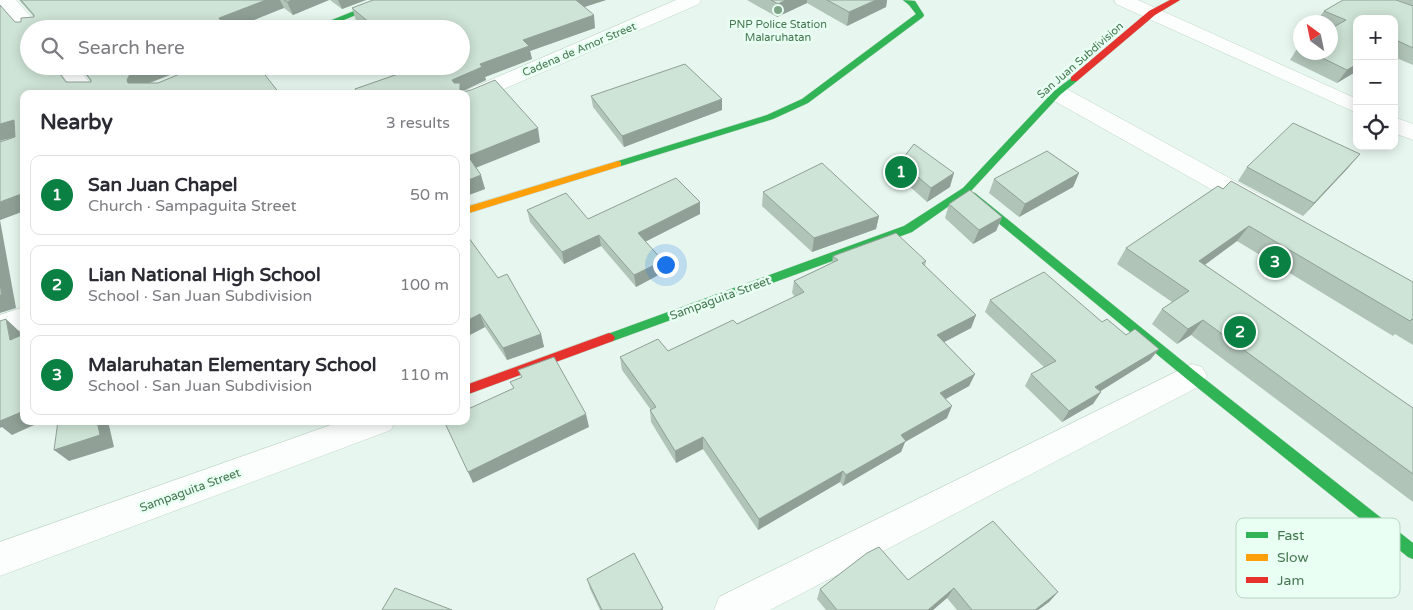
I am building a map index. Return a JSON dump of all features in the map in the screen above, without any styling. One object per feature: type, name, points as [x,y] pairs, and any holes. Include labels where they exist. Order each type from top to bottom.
[{"type":"street","points":[[6,0],[24,20]]},
{"type":"street","points":[[337,20],[388,0]]},
{"type":"street","name":"Cadena de Amor Street","points":[[470,95],[692,0]]},
{"type":"street","points":[[470,210],[770,117],[804,101],[920,15],[912,3],[907,0]]},
{"type":"street","points":[[1123,0],[1353,105]]},
{"type":"street","name":"San Juan Subdivision","points":[[966,190],[1057,93],[1152,13],[1176,0]]},
{"type":"street","points":[[73,75],[86,90]]},
{"type":"street","points":[[1057,93],[1274,214]]},
{"type":"street","points":[[1398,126],[1413,133]]},
{"type":"street","points":[[966,190],[1192,376],[1370,518]]},
{"type":"street","name":"Sampaguita Street","points":[[470,389],[908,229],[966,190]]},
{"type":"street","points":[[0,326],[20,319]]},
{"type":"street","points":[[732,610],[1192,376]]},
{"type":"street","name":"Sampaguita Street","points":[[0,559],[369,425]]},
{"type":"street","points":[[1400,542],[1413,552]]},
{"type":"building","points":[[21,0],[266,0],[219,18],[220,20],[21,20],[21,18],[34,17]]},
{"type":"building","points":[[373,0],[576,0],[594,15],[523,40],[529,46],[480,64],[482,67],[470,72],[470,20],[366,20],[352,8]]},
{"type":"building","points":[[771,0],[786,0],[778,4]]},
{"type":"building","points":[[827,0],[876,0],[849,12]]},
{"type":"building","points":[[1343,0],[1396,0],[1413,6],[1413,48],[1398,41],[1398,15],[1353,15],[1353,66],[1347,70],[1326,60],[1338,60],[1338,24],[1346,20],[1338,15],[1324,11]]},
{"type":"building","points":[[0,5],[15,22],[20,22],[20,75],[61,75],[66,82],[91,82],[87,75],[130,75],[127,80],[128,83],[158,83],[177,75],[265,75],[277,90],[20,90],[20,194],[0,202],[0,142],[15,137],[14,120],[0,124]]},
{"type":"building","points":[[685,64],[722,99],[622,136],[591,96]]},
{"type":"building","points":[[395,75],[464,75],[452,80],[454,83],[460,83],[460,90],[355,89]]},
{"type":"building","points":[[495,80],[538,128],[470,155],[470,90]]},
{"type":"building","points":[[1293,123],[1360,154],[1314,203],[1247,167]]},
{"type":"building","points":[[914,144],[954,173],[931,188],[900,162]]},
{"type":"building","points":[[1047,151],[1079,173],[1025,204],[994,179]]},
{"type":"building","points":[[470,159],[481,175],[470,179]]},
{"type":"building","points":[[822,163],[879,216],[814,238],[763,192]]},
{"type":"building","points":[[676,178],[700,202],[638,233],[663,261],[634,275],[599,235],[562,252],[527,210],[566,193],[588,219]]},
{"type":"building","points":[[1231,181],[1413,282],[1413,320],[1410,321],[1249,226],[1199,261],[1413,408],[1413,474],[1203,320],[1188,329],[1162,309],[1189,291],[1126,248],[1218,186],[1223,189]]},
{"type":"building","points":[[970,190],[1002,217],[979,230],[949,204]]},
{"type":"building","points":[[896,233],[926,261],[922,263],[976,315],[937,335],[975,374],[940,393],[952,406],[901,435],[906,441],[846,475],[843,471],[759,519],[703,437],[675,451],[650,410],[656,407],[620,357],[658,339],[668,351],[733,320],[737,324],[804,292],[794,281],[838,260],[833,256]]},
{"type":"building","points":[[470,240],[498,278],[507,274],[541,334],[503,348],[480,314],[470,319]]},
{"type":"building","points":[[1044,272],[1102,322],[1107,319],[1126,335],[1135,329],[1159,349],[1095,387],[1101,392],[1069,411],[1031,374],[1056,361],[990,300]]},
{"type":"building","points":[[6,319],[10,340],[20,336],[20,413],[0,421],[0,321]]},
{"type":"building","points":[[554,357],[586,414],[468,472],[446,425],[470,425],[470,408],[514,388],[510,382],[522,377],[518,370]]},
{"type":"building","points":[[57,425],[98,425],[100,435],[54,450]]},
{"type":"building","points":[[993,521],[1058,592],[1035,610],[972,610],[954,588],[928,610],[837,610],[820,589],[867,553],[879,547],[908,580]]},
{"type":"building","points":[[634,553],[663,608],[660,610],[602,610],[587,579]]},
{"type":"building","points":[[395,588],[452,610],[382,610]]},
{"type":"traffic: fast","points":[[337,20],[388,0]]},
{"type":"traffic: fast","points":[[618,164],[770,117],[805,101],[920,15],[912,3],[907,0]]},
{"type":"traffic: fast","points":[[609,338],[908,229],[966,190],[1057,93],[1074,79]]},
{"type":"traffic: fast","points":[[971,195],[1192,376],[1370,518]]},
{"type":"traffic: fast","points":[[1400,542],[1413,552]]},
{"type":"traffic: slow","points":[[470,210],[618,164]]},
{"type":"traffic: jam","points":[[1074,79],[1152,13],[1176,0]]},
{"type":"traffic: jam","points":[[470,389],[609,338]]},
{"type":"place","name":"PNP Police Station Malaruhatan","points":[[778,10]]},
{"type":"place","name":"San Juan Chapel","points":[[901,172]]},
{"type":"place","name":"Malaruhatan Elementary School","points":[[1275,262]]},
{"type":"place","name":"Lian National High School","points":[[1240,332]]}]
